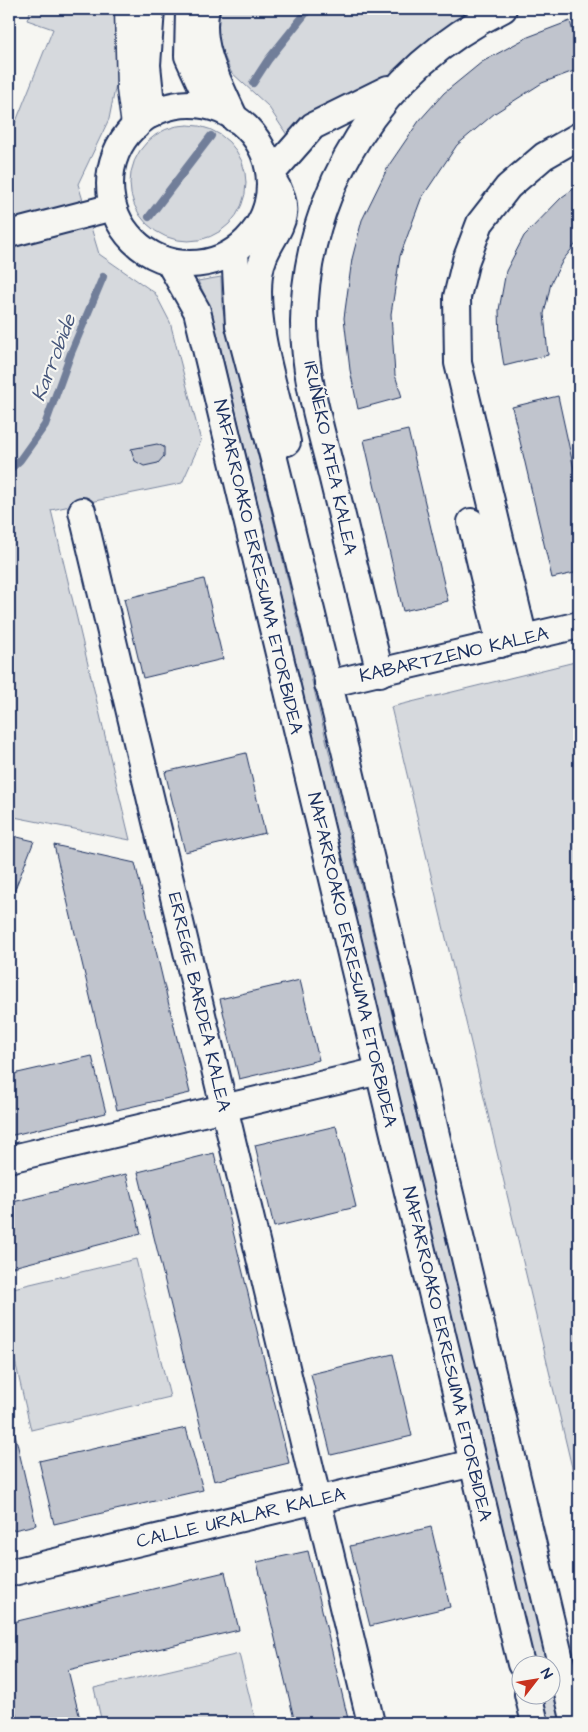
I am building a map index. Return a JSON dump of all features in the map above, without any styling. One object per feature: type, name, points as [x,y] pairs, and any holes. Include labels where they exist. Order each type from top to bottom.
[{"type":"highway","points":[[129,9],[131,89],[144,119]]},
{"type":"street","points":[[144,119],[151,9]]},
{"type":"street","points":[[189,9],[188,56],[212,108]]},
{"type":"street","points":[[206,9],[202,25],[212,69],[235,119]]},
{"type":"street","name":"IRUÑEKO ATEA KALEA","points":[[270,175],[313,126],[397,84],[478,21],[503,9]]},
{"type":"street","name":"IRUÑEKO ATEA KALEA","points":[[380,673],[311,387],[304,324],[310,254],[331,187],[371,116],[397,84]]},
{"type":"street","points":[[185,105],[212,108],[235,119],[254,137],[266,160],[270,175],[271,192],[266,210],[254,233],[235,251],[207,262],[192,265],[169,262],[144,251],[124,231],[113,207],[110,184],[112,162],[122,142],[144,119],[172,106],[185,105]]},
{"type":"street","points":[[512,642],[458,363],[457,297],[466,260],[480,223],[508,187],[544,156],[579,136]]},
{"type":"street","name":"NAFARROAKO ERRESUMA ETORBIDEA","points":[[270,175],[283,195],[284,218],[267,249],[259,273],[257,303],[324,600],[316,635]]},
{"type":"street","points":[[9,234],[113,207]]},
{"type":"street","name":"NAFARROAKO ERRESUMA ETORBIDEA","points":[[235,251],[239,326],[274,459],[575,1723]]},
{"type":"street","name":"NAFARROAKO ERRESUMA ETORBIDEA","points":[[169,262],[197,311],[519,1654]]},
{"type":"street","name":"ERREGE BARDEA KALEA","points":[[82,512],[371,1723]]},
{"type":"street","points":[[471,522],[512,642]]},
{"type":"street","name":"KABARTZENO KALEA","points":[[328,684],[579,625]]},
{"type":"street","points":[[9,1159],[379,1071]]},
{"type":"street","name":"CALLE URALAR KALEA","points":[[9,1573],[473,1463]]},
{"type":"street","points":[[530,1704],[535,1723]]},
{"type":"shaded area","points":[[31,9],[114,9],[118,74],[109,119],[78,184],[99,254],[155,293],[170,322],[201,441],[182,483],[51,510],[130,840],[9,816],[9,139],[53,29],[27,20]]},
{"type":"shaded area","points":[[219,9],[485,9],[394,73],[315,116],[287,135],[268,106],[231,72],[218,41]]},
{"type":"shaded area","points":[[188,125],[210,129],[220,134],[229,142],[237,151],[242,161],[246,183],[242,205],[237,215],[229,224],[220,232],[210,237],[188,241],[166,237],[156,232],[147,224],[139,215],[134,205],[130,183],[134,161],[139,151],[147,142],[156,134],[166,129]]},
{"type":"shaded area","points":[[221,277],[222,306],[546,1654],[533,1654],[211,308],[198,281]]},
{"type":"shaded area","points":[[579,661],[579,1497],[391,707]]},
{"type":"shaded area","points":[[136,1259],[170,1397],[31,1430],[9,1335],[9,1289]]},
{"type":"shaded area","points":[[239,1654],[256,1723],[102,1723],[94,1688]]},
{"type":"shaded area","points":[[544,1704],[558,1704],[562,1723],[549,1723]]},
{"type":"building","points":[[570,21],[579,54],[579,69],[542,83],[495,113],[457,145],[421,199],[400,256],[391,314],[395,375],[402,397],[358,409],[350,370],[344,318],[352,259],[362,220],[389,165],[419,121],[444,93],[482,62],[528,37]]},
{"type":"building","points":[[579,185],[579,240],[563,260],[551,283],[544,314],[548,355],[504,366],[500,341],[499,310],[506,271],[524,236],[562,197]]},
{"type":"building","points":[[558,396],[579,492],[579,572],[552,578],[512,407]]},
{"type":"building","points":[[408,430],[448,601],[403,611],[364,440]]},
{"type":"building","points":[[157,444],[164,447],[164,456],[158,463],[144,466],[135,461],[131,449]]},
{"type":"building","points":[[204,579],[223,659],[143,678],[124,599]]},
{"type":"building","points":[[246,753],[265,833],[185,852],[165,772]]},
{"type":"building","points":[[9,835],[34,841],[9,904]]},
{"type":"building","points":[[54,845],[135,863],[190,1093],[117,1110]]},
{"type":"building","points":[[300,980],[319,1060],[239,1079],[220,999]]},
{"type":"building","points":[[92,1056],[106,1113],[9,1136],[9,1075]]},
{"type":"building","points":[[336,1126],[356,1207],[274,1227],[255,1145]]},
{"type":"building","points":[[214,1153],[289,1463],[214,1481],[138,1172]]},
{"type":"building","points":[[126,1174],[141,1234],[9,1268],[9,1203]]},
{"type":"building","points":[[393,1354],[412,1436],[331,1455],[311,1374]]},
{"type":"building","points":[[9,1408],[36,1525],[9,1531]]},
{"type":"building","points":[[186,1428],[203,1490],[54,1524],[39,1461]]},
{"type":"building","points":[[431,1527],[450,1607],[370,1626],[350,1546]]},
{"type":"building","points":[[308,1551],[349,1723],[295,1723],[257,1562]]},
{"type":"building","points":[[225,1572],[239,1630],[68,1670],[81,1723],[18,1723],[9,1682],[9,1623]]},
{"type":"waterway","points":[[253,83],[268,60],[309,9]]},
{"type":"waterway","name":"Karrobide","points":[[149,217],[211,136]]},
{"type":"waterway","name":"Karrobide","points":[[9,470],[20,460],[45,425],[71,353],[103,277]]}]
